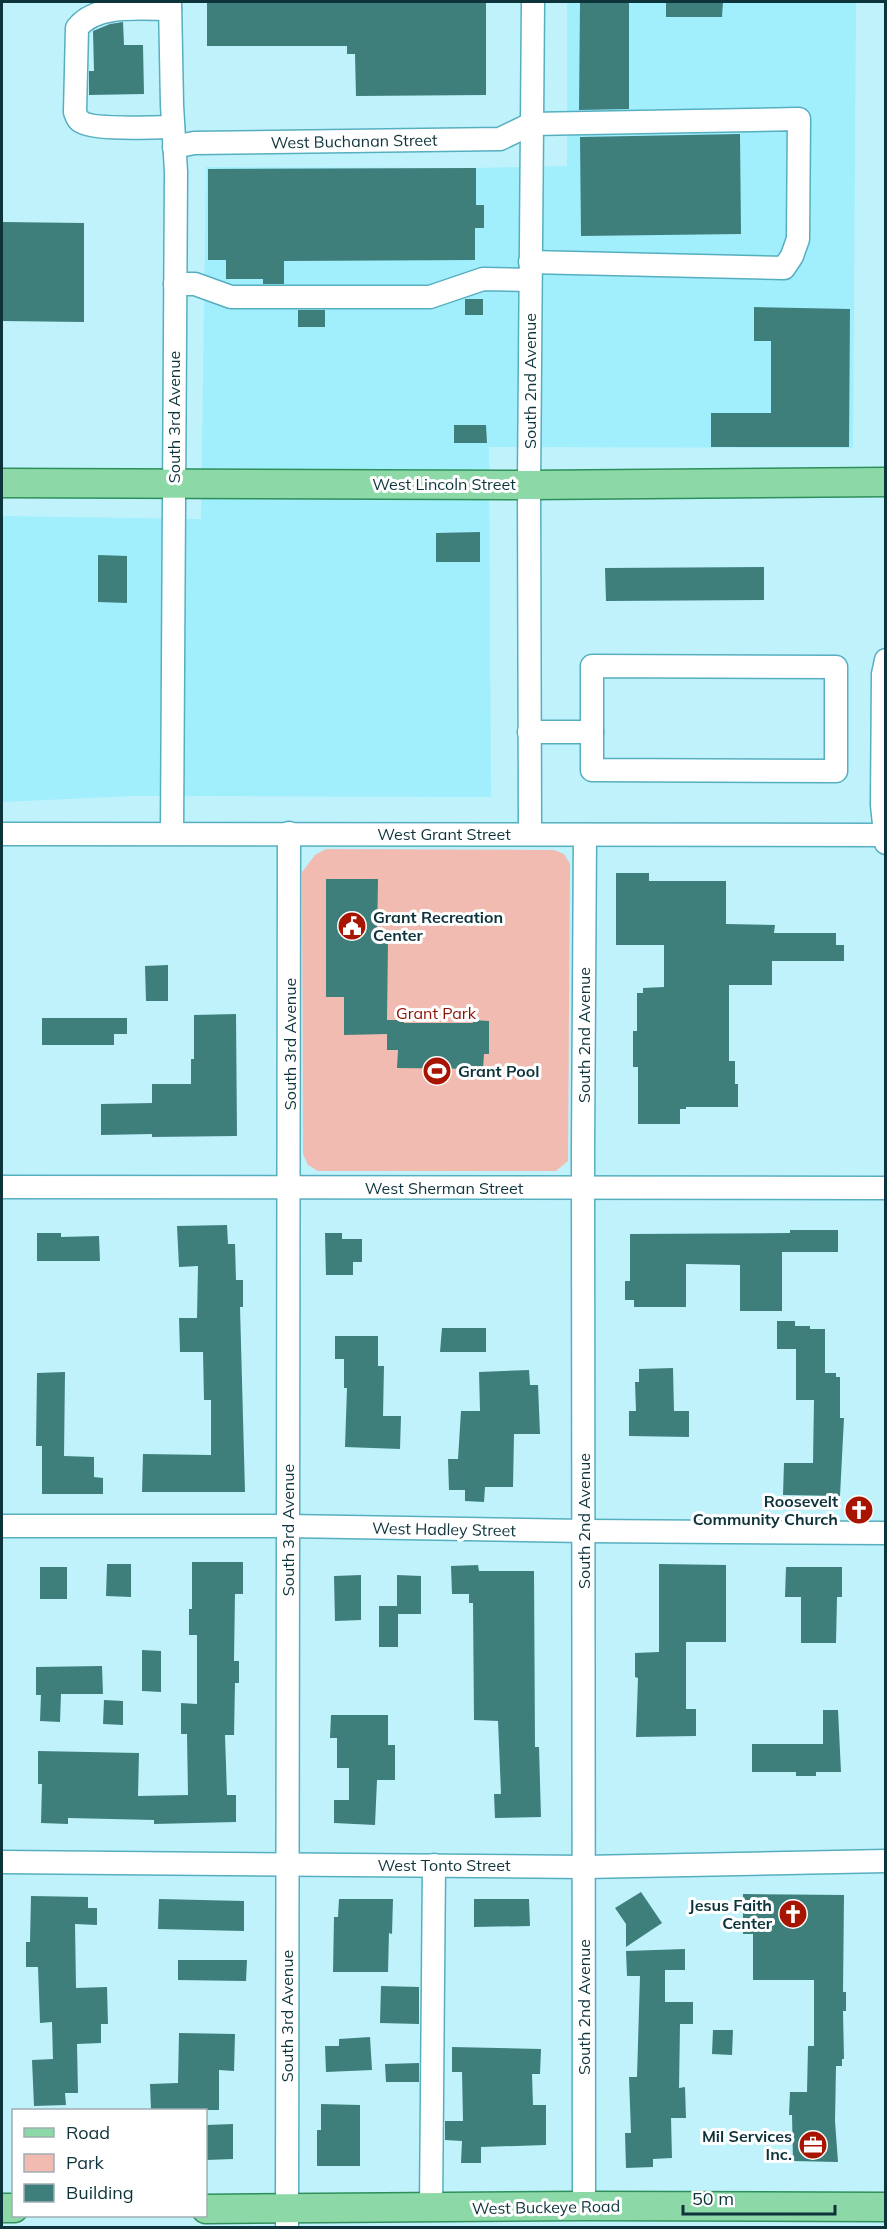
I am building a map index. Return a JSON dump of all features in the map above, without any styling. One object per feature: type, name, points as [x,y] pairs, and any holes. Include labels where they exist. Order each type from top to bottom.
[{"type":"main road","name":"West Lincoln Street","points":[[2,483],[529,485],[885,482]]},
{"type":"main road","name":"West Buckeye Road","points":[[207,2209],[287,2218],[431,2208],[885,2207]]},
{"type":"street","name":"South 2nd Avenue","points":[[530,833],[529,485],[533,2]]},
{"type":"street","name":"West Buchanan Street","points":[[170,5],[110,11],[84,18],[76,28],[75,112],[79,121],[89,126],[144,128],[194,143],[500,138],[531,124]]},
{"type":"street","name":"South 3rd Avenue","points":[[170,5],[175,284],[172,833]]},
{"type":"street","points":[[175,284],[195,284],[231,297],[430,297],[483,279],[530,271],[784,268],[792,256],[798,239],[799,119],[531,124]]},
{"type":"street","points":[[885,660],[882,778],[885,843]]},
{"type":"street","points":[[592,666],[836,667],[836,771],[592,770],[592,732],[592,666]]},
{"type":"street","points":[[529,732],[592,732]]},
{"type":"street","name":"South 3rd Avenue","points":[[287,2218],[289,833]]},
{"type":"street","name":"West Grant Street","points":[[2,834],[885,835]]},
{"type":"street","name":"South 2nd Avenue","points":[[584,2206],[585,835]]},
{"type":"street","name":"West Sherman Street","points":[[2,1187],[885,1188]]},
{"type":"street","name":"West Hadley Street","points":[[2,1526],[288,1526],[885,1533]]},
{"type":"street","name":"West Tonto Street","points":[[2,1862],[584,1867],[885,1861]]},
{"type":"street","points":[[431,2208],[434,1865]]},
{"type":"shaded area","points":[[567,2],[856,2],[853,448],[489,447],[491,797],[133,796],[2,802],[2,516],[201,519],[206,167],[567,166]]},
{"type":"green space","name":"Grant Park","points":[[326,849],[554,850],[564,854],[570,864],[568,1161],[556,1171],[318,1171],[308,1165],[303,1154],[302,872],[315,855]]},
{"type":"building","points":[[207,2],[486,2],[486,95],[356,96],[355,54],[347,54],[347,46],[207,46]]},
{"type":"building","points":[[580,2],[629,2],[629,109],[579,110]]},
{"type":"building","points":[[666,2],[723,2],[722,17],[666,17]]},
{"type":"building","points":[[123,22],[124,45],[143,45],[144,94],[89,95],[89,71],[94,71],[93,31],[110,24]]},
{"type":"building","points":[[740,134],[741,234],[581,236],[580,137]]},
{"type":"building","points":[[476,168],[476,205],[484,205],[484,228],[475,228],[475,260],[284,261],[284,284],[263,284],[263,279],[226,279],[226,260],[208,260],[208,169]]},
{"type":"building","points":[[2,222],[84,223],[84,322],[2,321]]},
{"type":"building","points":[[465,299],[483,299],[483,315],[465,315]]},
{"type":"building","points":[[754,307],[850,309],[849,447],[711,447],[711,413],[771,413],[771,341],[754,341]]},
{"type":"building","points":[[298,310],[325,310],[325,327],[298,327]]},
{"type":"building","points":[[454,425],[486,425],[487,443],[454,443]]},
{"type":"building","points":[[480,532],[480,562],[436,562],[436,533]]},
{"type":"building","points":[[98,555],[127,556],[127,603],[98,602]]},
{"type":"building","points":[[764,567],[764,600],[606,601],[605,568]]},
{"type":"building","points":[[616,873],[649,873],[649,881],[726,881],[726,924],[775,925],[774,933],[836,933],[836,945],[844,945],[844,961],[772,961],[772,985],[729,985],[729,1061],[735,1061],[738,1107],[686,1107],[686,1109],[680,1109],[680,1124],[638,1124],[638,1067],[633,1067],[633,1031],[637,1031],[637,993],[643,993],[643,988],[664,987],[664,945],[616,945]]},
{"type":"building","points":[[326,879],[378,879],[377,941],[388,941],[387,1020],[404,1020],[404,1023],[489,1021],[489,1054],[484,1054],[483,1069],[397,1068],[398,1050],[387,1050],[387,1034],[344,1035],[344,997],[326,997]]},
{"type":"building","points":[[168,965],[168,1001],[146,1001],[145,966]]},
{"type":"building","points":[[236,1014],[237,1136],[101,1135],[101,1104],[152,1103],[152,1084],[191,1084],[191,1059],[194,1059],[194,1015]]},
{"type":"building","points":[[42,1018],[127,1018],[127,1034],[114,1034],[114,1045],[42,1045]]},
{"type":"building","points":[[227,1225],[228,1244],[235,1244],[236,1280],[243,1280],[243,1307],[240,1307],[245,1492],[142,1492],[143,1454],[211,1455],[211,1400],[204,1400],[203,1352],[180,1352],[179,1318],[197,1318],[198,1266],[179,1267],[177,1226]]},
{"type":"building","points":[[790,1230],[838,1230],[838,1252],[782,1252],[782,1311],[740,1311],[740,1265],[686,1264],[686,1307],[634,1307],[634,1300],[625,1300],[625,1281],[630,1281],[630,1234],[790,1233]]},
{"type":"building","points":[[37,1233],[61,1233],[61,1237],[99,1236],[100,1261],[37,1261]]},
{"type":"building","points":[[325,1233],[342,1233],[342,1239],[362,1239],[362,1262],[353,1262],[353,1275],[326,1275]]},
{"type":"building","points":[[777,1321],[795,1321],[795,1326],[825,1329],[825,1373],[836,1373],[836,1377],[840,1377],[840,1418],[844,1418],[840,1496],[783,1495],[784,1463],[813,1463],[814,1400],[796,1400],[796,1349],[777,1349]]},
{"type":"building","points":[[442,1328],[486,1328],[486,1352],[440,1352]]},
{"type":"building","points":[[335,1336],[378,1336],[378,1366],[384,1366],[383,1416],[401,1416],[400,1449],[345,1447],[347,1388],[344,1388],[344,1359],[335,1359]]},
{"type":"building","points":[[673,1368],[674,1411],[689,1411],[689,1437],[629,1436],[629,1411],[636,1411],[635,1382],[639,1382],[639,1369]]},
{"type":"building","points":[[529,1370],[530,1385],[538,1385],[540,1434],[514,1434],[513,1487],[485,1487],[484,1502],[465,1501],[465,1490],[449,1490],[448,1459],[458,1459],[461,1411],[480,1411],[479,1372]]},
{"type":"building","points":[[65,1372],[64,1456],[94,1457],[94,1477],[103,1478],[103,1494],[42,1494],[42,1446],[36,1446],[37,1373]]},
{"type":"building","points":[[192,1562],[243,1562],[243,1594],[235,1594],[234,1661],[239,1661],[239,1683],[235,1683],[234,1735],[225,1735],[227,1795],[236,1795],[236,1822],[154,1824],[154,1820],[68,1818],[68,1824],[41,1823],[42,1784],[38,1784],[38,1751],[139,1753],[138,1796],[188,1795],[187,1734],[181,1734],[181,1703],[197,1704],[197,1635],[189,1635],[189,1609],[192,1609]]},
{"type":"building","points":[[107,1564],[131,1564],[131,1597],[106,1596]]},
{"type":"building","points":[[659,1564],[726,1565],[726,1642],[686,1642],[686,1709],[696,1709],[696,1736],[636,1737],[638,1678],[635,1677],[635,1653],[659,1652]]},
{"type":"building","points":[[478,1565],[479,1571],[534,1571],[535,1747],[539,1747],[541,1817],[495,1818],[494,1794],[501,1794],[498,1721],[474,1720],[473,1603],[469,1603],[469,1594],[452,1594],[451,1566]]},
{"type":"building","points":[[40,1567],[67,1567],[67,1599],[40,1599]]},
{"type":"building","points":[[786,1567],[842,1567],[842,1597],[837,1597],[836,1643],[801,1643],[801,1597],[785,1597]]},
{"type":"building","points":[[361,1575],[361,1620],[335,1621],[334,1576]]},
{"type":"building","points":[[397,1575],[421,1576],[421,1614],[398,1614],[398,1647],[379,1647],[379,1606],[397,1606]]},
{"type":"building","points":[[142,1650],[161,1651],[161,1692],[142,1691]]},
{"type":"building","points":[[102,1666],[103,1694],[61,1694],[60,1722],[40,1721],[41,1695],[36,1695],[36,1667]]},
{"type":"building","points":[[104,1700],[123,1701],[123,1725],[103,1724]]},
{"type":"building","points":[[823,1710],[838,1710],[841,1772],[816,1772],[816,1776],[796,1776],[796,1772],[752,1772],[752,1744],[823,1744]]},
{"type":"building","points":[[331,1715],[388,1715],[388,1745],[395,1745],[395,1780],[377,1780],[375,1825],[334,1823],[334,1800],[349,1800],[349,1768],[337,1768],[337,1738],[330,1738]]},
{"type":"building","points":[[641,1892],[662,1923],[626,1947],[626,1924],[615,1908]]},
{"type":"building","points":[[743,1894],[844,1895],[843,1992],[846,1992],[846,2011],[843,2011],[844,2059],[842,2059],[842,2066],[836,2066],[835,2121],[838,2162],[793,2161],[792,2115],[789,2115],[790,2092],[807,2092],[808,2046],[814,2046],[814,1980],[753,1980],[753,1934],[743,1934]]},
{"type":"building","points":[[31,1896],[88,1897],[88,1908],[97,1908],[97,1925],[75,1924],[76,1988],[107,1987],[108,2024],[101,2024],[101,2043],[77,2044],[78,2093],[65,2093],[66,2105],[34,2106],[32,2060],[53,2059],[52,2022],[40,2023],[38,1967],[26,1967],[26,1942],[30,1942]]},
{"type":"building","points":[[159,1899],[244,1901],[244,1931],[158,1929]]},
{"type":"building","points":[[339,1899],[393,1899],[388,1972],[333,1972],[334,1917],[338,1917]]},
{"type":"building","points":[[474,1899],[529,1899],[530,1926],[474,1927]]},
{"type":"building","points":[[685,1949],[685,1970],[665,1970],[665,2002],[693,2002],[693,2024],[680,2024],[679,2088],[685,2087],[686,2118],[671,2118],[672,2158],[653,2159],[653,2167],[626,2168],[625,2133],[631,2133],[629,2077],[637,2077],[640,1976],[627,1976],[626,1951]]},
{"type":"building","points":[[178,1960],[247,1960],[246,1981],[178,1980]]},
{"type":"building","points":[[381,1986],[419,1987],[419,2024],[380,2023]]},
{"type":"building","points":[[713,2030],[733,2030],[732,2055],[712,2054]]},
{"type":"building","points":[[179,2033],[235,2034],[234,2071],[219,2070],[219,2110],[151,2109],[150,2084],[178,2083]]},
{"type":"building","points":[[370,2037],[372,2070],[326,2072],[325,2046],[339,2046],[339,2039]]},
{"type":"building","points":[[452,2047],[541,2049],[540,2074],[532,2074],[533,2105],[546,2105],[546,2145],[481,2147],[481,2163],[461,2163],[462,2141],[445,2140],[445,2121],[463,2121],[462,2072],[452,2072]]},
{"type":"building","points":[[419,2063],[419,2082],[386,2082],[385,2064]]},
{"type":"building","points":[[321,2104],[360,2105],[360,2166],[317,2166],[317,2130],[321,2130]]},
{"type":"building","points":[[233,2124],[233,2159],[207,2160],[207,2125]]},
{"type":"place","name":"Grant Recreation Center","points":[[352,926]]},
{"type":"place","name":"Grant Pool","points":[[437,1071]]},
{"type":"place","name":"Roosevelt Community Church","points":[[859,1510]]},
{"type":"place","name":"Jesus Faith Center","points":[[793,1914]]},
{"type":"place","name":"Mil Services Inc.","points":[[813,2145]]}]
